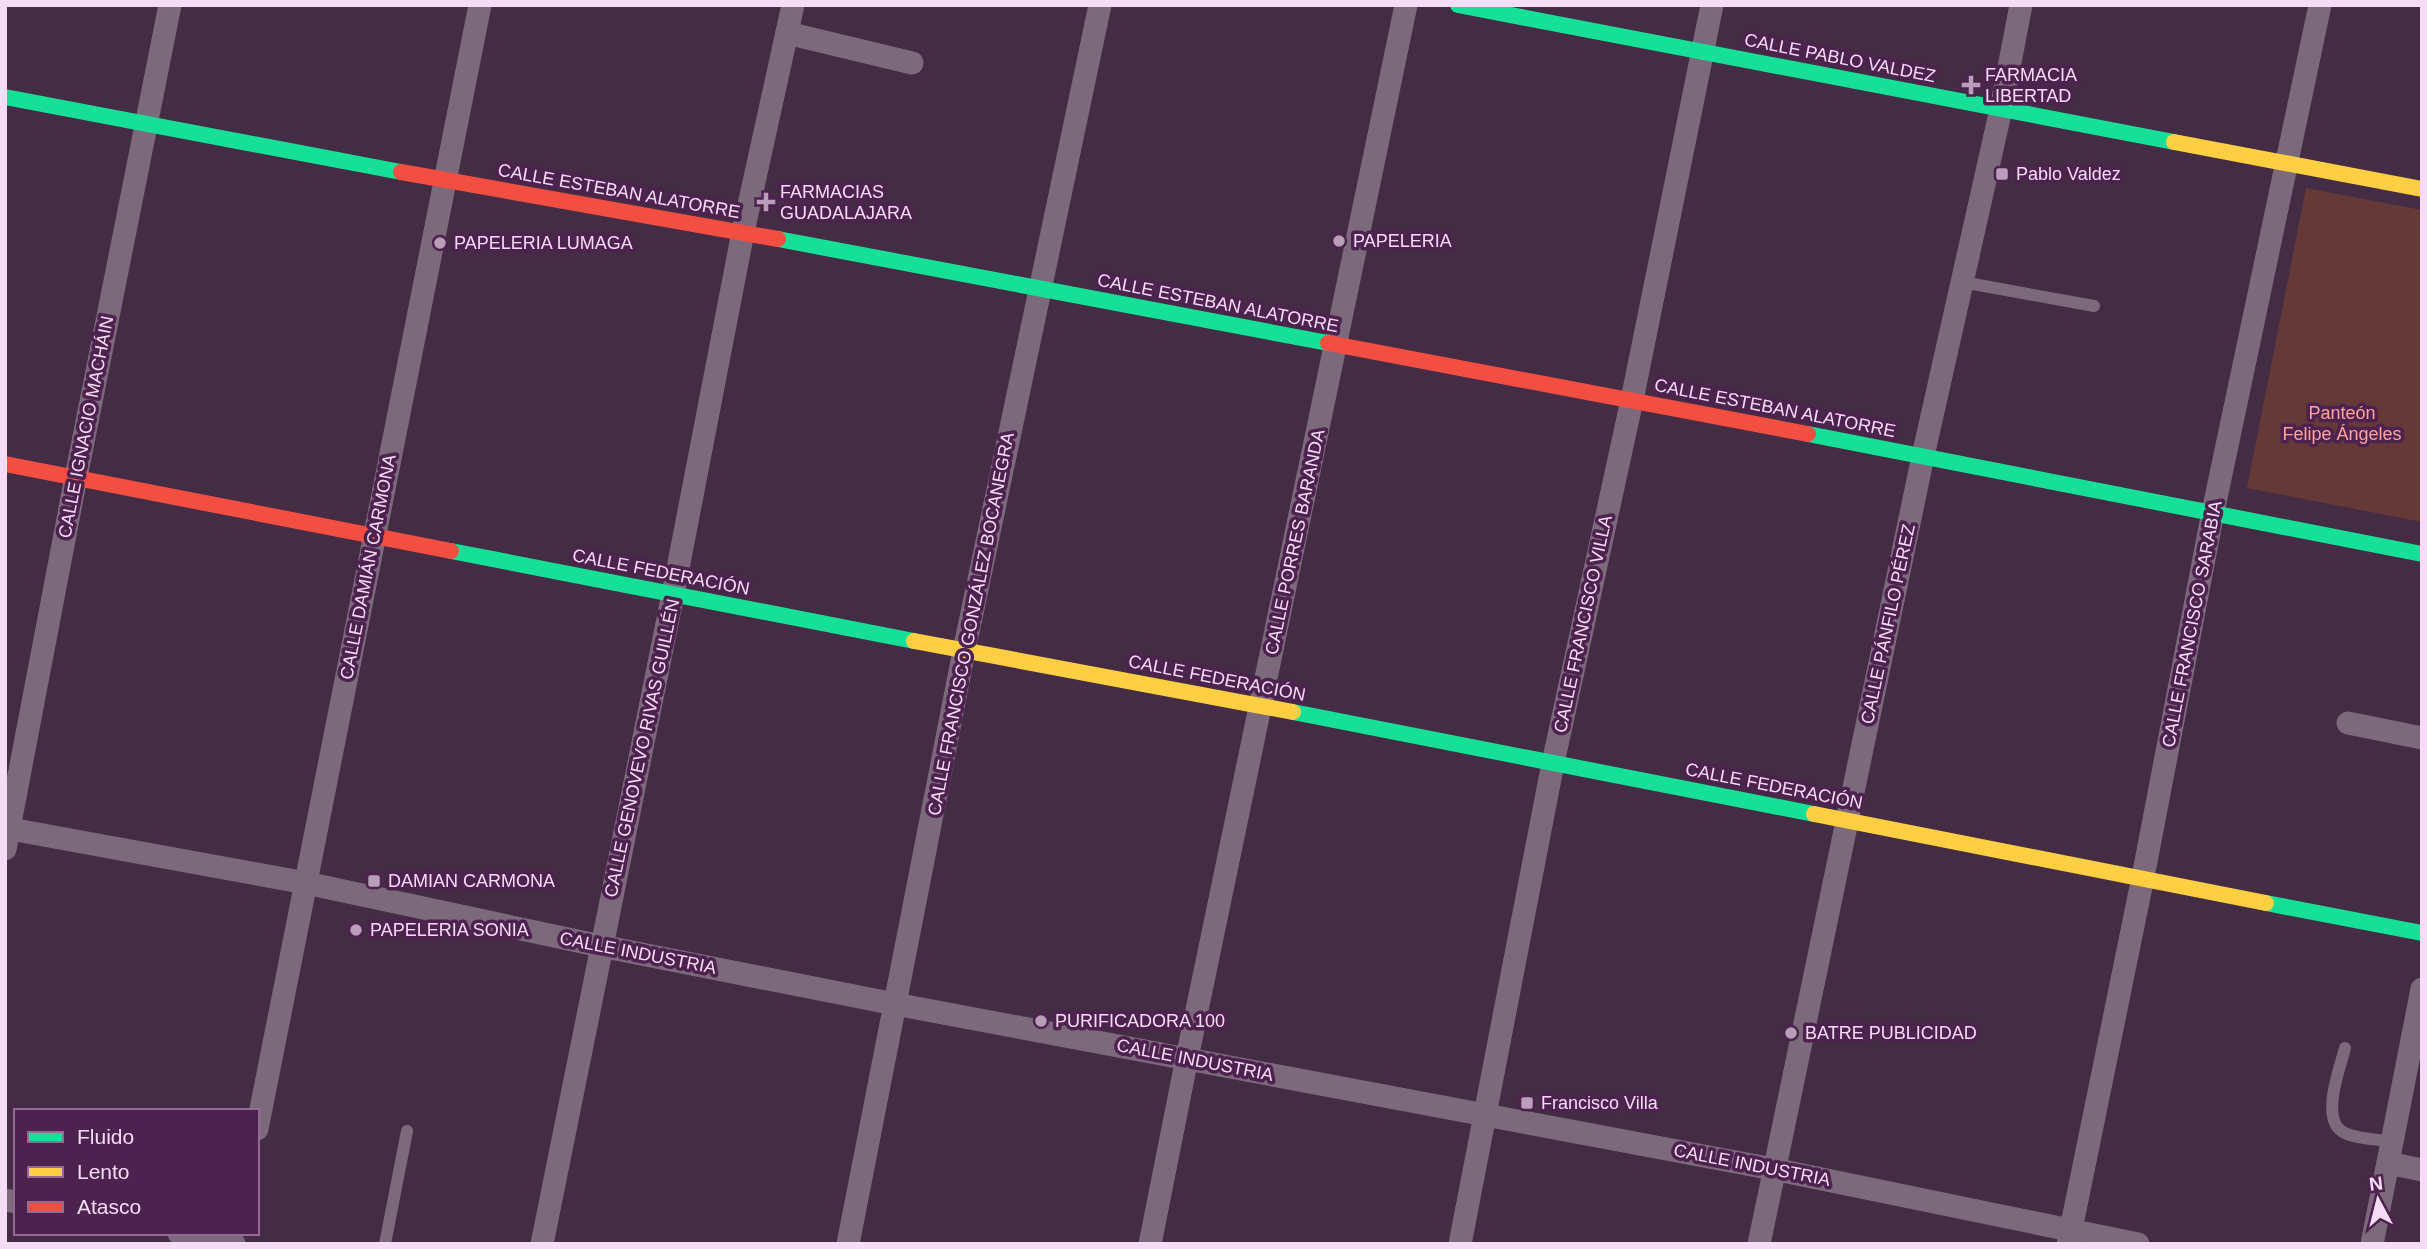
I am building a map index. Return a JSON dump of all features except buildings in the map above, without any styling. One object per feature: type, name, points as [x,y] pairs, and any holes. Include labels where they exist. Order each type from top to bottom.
[{"type":"street","name":"CALLE IGNACIO MACHÁIN","points":[[6,835],[170,5]]},
{"type":"street","name":"CALLE DAMIÁN CARMONA","points":[[259,1119],[480,5]]},
{"type":"street","name":"CALLE GENOVEVO RIVAS GUILLÉN","points":[[542,1244],[743,232],[793,5]]},
{"type":"street","name":"CALLE FRANCISCO GONZÁLEZ BOCANEGRA","points":[[848,1244],[964,651],[1100,5]]},
{"type":"street","name":"CALLE PORRES BARANDA","points":[[1150,1244],[1406,5]]},
{"type":"street","name":"CALLE PABLO VALDEZ","points":[[1458,5],[2422,189]]},
{"type":"street","name":"CALLE FRANCISCO VILLA","points":[[1460,1244],[1553,763],[1632,400],[1712,5]]},
{"type":"street","name":"CALLE PÁNFILO PÉREZ","points":[[1759,1244],[1923,456],[2001,109],[2021,5]]},
{"type":"street","name":"CALLE FRANCISCO SARABIA","points":[[2069,1237],[2143,877],[2213,512],[2320,5]]},
{"type":"street","points":[[787,33],[912,63]]},
{"type":"street","name":"CALLE ESTEBAN ALATORRE","points":[[5,97],[445,180],[743,232],[1632,400],[2422,554]]},
{"type":"street","name":"CALLE FEDERACIÓN","points":[[5,464],[2422,933]]},
{"type":"street","points":[[2348,723],[2422,738]]},
{"type":"street","name":"CALLE INDUSTRIA","points":[[6,835],[306,883],[601,946],[895,1004],[1773,1169],[2069,1237],[2138,1244]]},
{"type":"street","points":[[2372,1244],[2422,989]]},
{"type":"street","points":[[2390,1152],[2422,1170]]},
{"type":"street","points":[[189,1235],[234,1244]]},
{"type":"lane","points":[[1962,282],[2094,306]]},
{"type":"lane","points":[[2345,1048],[2331,1107],[2337,1127],[2390,1152]]},
{"type":"lane","points":[[385,1244],[407,1131]]},
{"type":"green space","name":"Panteón Felipe Ángeles","points":[[2306,188],[2422,210],[2422,522],[2247,488]]},
{"type":"traffic: fast","points":[[1458,5],[2174,142]]},
{"type":"traffic: fast","points":[[5,97],[401,172]]},
{"type":"traffic: fast","points":[[778,239],[1328,343]]},
{"type":"traffic: fast","points":[[1808,434],[2422,554]]},
{"type":"traffic: fast","points":[[451,551],[914,641]]},
{"type":"traffic: fast","points":[[1293,712],[1814,814]]},
{"type":"traffic: fast","points":[[2266,903],[2422,933]]},
{"type":"traffic: slow","points":[[2174,142],[2422,189]]},
{"type":"traffic: slow","points":[[914,641],[1293,712]]},
{"type":"traffic: slow","points":[[1814,814],[2266,903]]},
{"type":"traffic: jam","points":[[401,172],[778,239]]},
{"type":"traffic: jam","points":[[1328,343],[1808,434]]},
{"type":"traffic: jam","points":[[5,464],[451,551]]},
{"type":"place","name":"FARMACIA LIBERTAD","points":[[1971,85]]},
{"type":"place","name":"Pablo Valdez","points":[[2002,174]]},
{"type":"place","name":"FARMACIAS GUADALAJARA","points":[[766,202]]},
{"type":"place","name":"PAPELERIA","points":[[1339,241]]},
{"type":"place","name":"PAPELERIA LUMAGA","points":[[440,243]]},
{"type":"place","name":"DAMIAN CARMONA","points":[[374,881]]},
{"type":"place","name":"PAPELERIA SONIA","points":[[356,930]]},
{"type":"place","name":"PURIFICADORA 100","points":[[1041,1021]]},
{"type":"place","name":"BATRE PUBLICIDAD","points":[[1791,1033]]},
{"type":"place","name":"Francisco Villa","points":[[1527,1103]]}]
